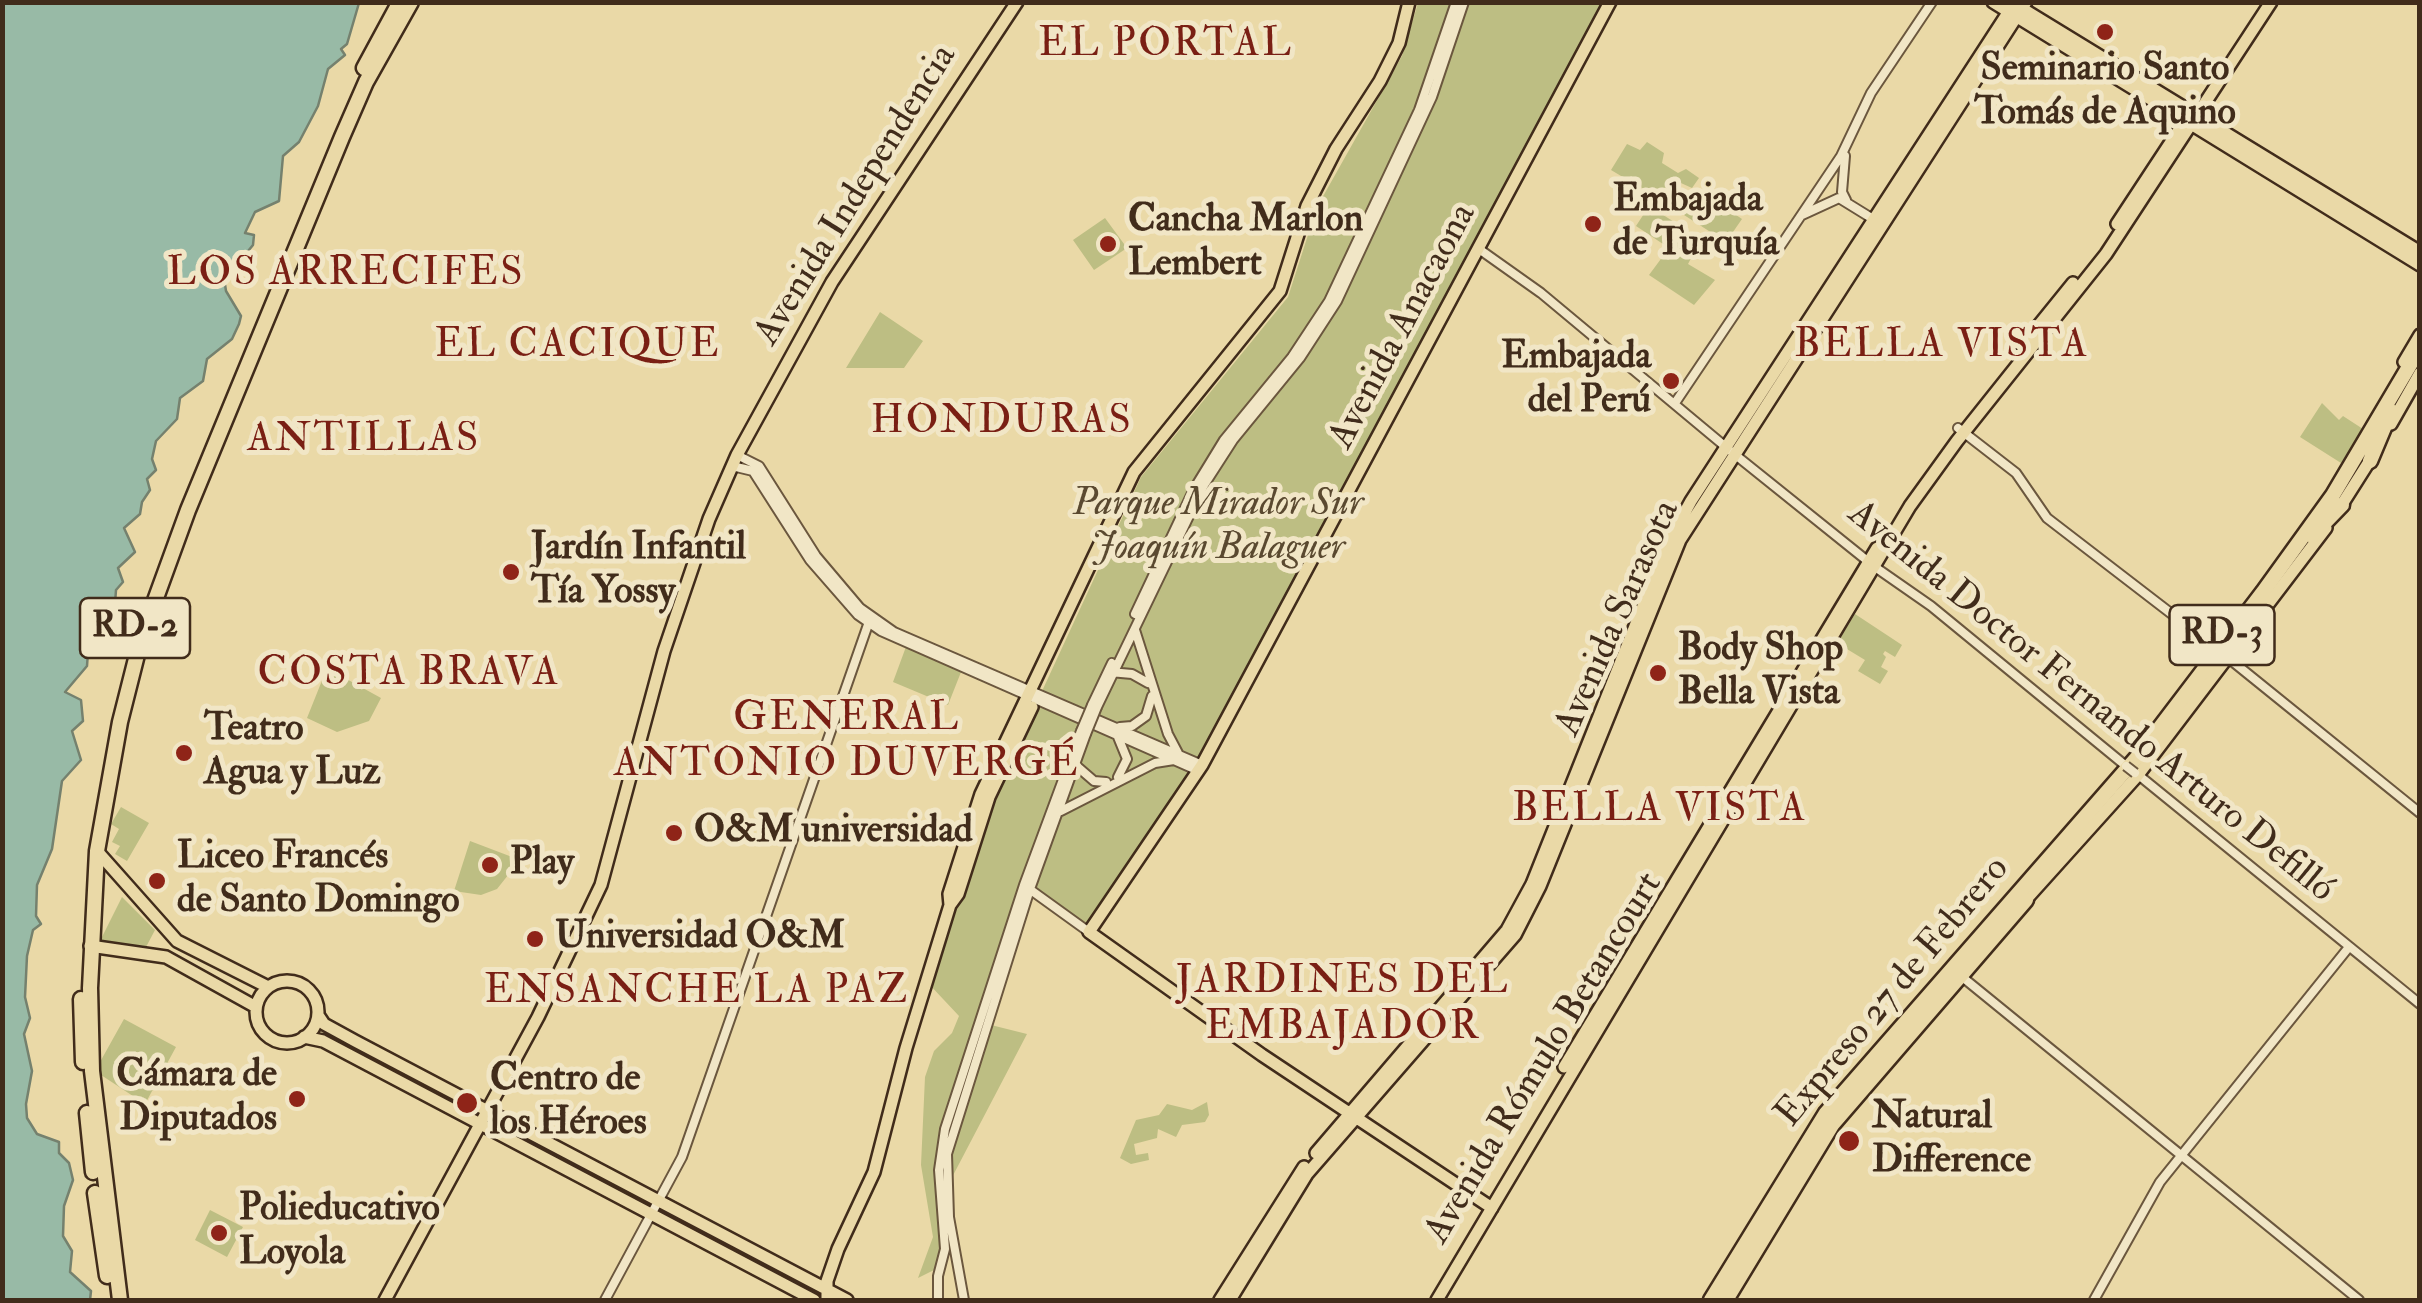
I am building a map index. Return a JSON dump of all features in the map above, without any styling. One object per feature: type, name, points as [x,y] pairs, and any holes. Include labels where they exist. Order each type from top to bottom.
[{"type":"highway","name":"RD-2","points":[[110,1300],[89,1136],[81,974],[93,814],[115,703],[152,581],[196,468],[334,132],[400,2]]},
{"type":"highway","name":"RD-2","points":[[122,1300],[92,1071],[90,946],[98,851],[123,709],[174,547],[342,136],[411,2]]},
{"type":"highway","name":"RD-3","points":[[2390,405],[2420,348]]},
{"type":"highway","name":"RD-3","points":[[2112,793],[2305,540],[2420,358]]},
{"type":"highway","points":[[2350,457],[2390,405]]},
{"type":"highway","points":[[2370,461],[2390,405]]},
{"type":"highway","points":[[2305,540],[2326,497]]},
{"type":"highway","points":[[2305,540],[2342,505]]},
{"type":"highway","name":"Expreso 27 de Febrero","points":[[1715,1300],[1832,1125],[2021,906],[2112,793]]},
{"type":"highway","name":"Expreso 27 de Febrero","points":[[1715,1300],[1826,1114],[1997,915],[2112,793]]},
{"type":"main road","name":"Avenida Independencia","points":[[386,1300],[601,885],[664,651],[734,461],[752,423],[832,282],[1009,2]]},
{"type":"main road","name":"Avenida Independencia","points":[[978,55],[1017,2]]},
{"type":"main road","points":[[826,1295],[838,1249],[874,1172],[906,1048],[950,905],[949,894],[981,794],[1033,695],[1134,472],[1280,291],[1307,206],[1336,148],[1380,80],[1399,43],[1412,2]]},
{"type":"main road","name":"Avenida Anacaona","points":[[1089,932],[1201,768],[1610,2]]},
{"type":"main road","points":[[1993,2],[2017,7],[2420,265]]},
{"type":"main road","name":"Avenida Rómulo Betancourt","points":[[2191,119],[2262,2]]},
{"type":"main road","name":"Avenida Rómulo Betancourt","points":[[1434,1300],[1602,1000],[1872,564],[1916,484],[2100,249],[2271,2]]},
{"type":"main road","name":"Avenida Sarasota","points":[[1730,450],[1873,220],[2017,7]]},
{"type":"main road","name":"Avenida Sarasota","points":[[1220,1300],[1286,1190],[1482,964],[1513,919],[1532,884],[1669,541],[2017,7]]},
{"type":"main road","points":[[2191,119],[2420,252]]},
{"type":"main road","name":"RD-3","points":[[1997,915],[2125,765],[2326,497],[2420,335]]},
{"type":"main road","name":"RD-3","points":[[2021,906],[2137,774],[2228,658],[2342,505],[2420,373]]},
{"type":"main road","points":[[98,851],[177,941],[268,988]]},
{"type":"main road","points":[[1089,932],[1352,1117],[1490,1206]]},
{"type":"main road","points":[[90,946],[166,956],[256,1007]]},
{"type":"main road","points":[[814,1300],[317,1038],[290,1042],[268,1036],[259,1024],[256,1007],[268,988],[282,981],[305,986],[315,998],[324,1024],[659,1200],[826,1295],[847,1300]]},
{"type":"main road","points":[[304,1037],[318,1015]]},
{"type":"main road","name":"Avenida Sarasota","points":[[1230,1300],[1307,1174],[1352,1117]]},
{"type":"street","points":[[1111,672],[1211,474],[1324,323],[1431,80],[1456,2]]},
{"type":"street","points":[[938,1300],[938,1276],[946,1240],[940,1152],[1027,887],[1083,732],[1194,489],[1224,440],[1318,321],[1432,98],[1464,2]]},
{"type":"street","points":[[1675,403],[1848,145],[1871,92],[1932,2]]},
{"type":"street","points":[[1846,200],[1842,179],[1848,145]]},
{"type":"street","points":[[1802,215],[1833,199],[1846,200],[1873,220]]},
{"type":"street","name":"Avenida Doctor Fernando Arturo Defilló","points":[[1479,249],[1540,293],[1872,564],[1931,606],[2420,1004]]},
{"type":"street","points":[[1961,430],[2016,473],[2047,518],[2215,647],[2420,813]]},
{"type":"street","points":[[734,461],[759,466],[816,556],[872,619],[1201,768]]},
{"type":"street","points":[[605,1300],[682,1157],[706,1078],[872,619]]},
{"type":"street","points":[[1136,625],[1134,638],[1171,742],[1181,758]]},
{"type":"street","points":[[1111,672],[1132,674],[1152,686]]},
{"type":"street","points":[[1116,730],[1132,726],[1146,716],[1152,705],[1152,686]]},
{"type":"street","points":[[1114,782],[1128,759],[1116,730]]},
{"type":"street","points":[[1053,823],[1064,807],[1162,760],[1181,758]]},
{"type":"street","points":[[1071,762],[1094,781],[1114,782]]},
{"type":"street","points":[[1027,887],[1053,823],[1071,762]]},
{"type":"street","points":[[1027,887],[1089,932]]},
{"type":"street","points":[[2094,1300],[2157,1186],[2348,946]]},
{"type":"street","points":[[1961,976],[2359,1300]]},
{"type":"street","points":[[964,1300],[948,1217],[947,1154],[990,1002]]},
{"type":"street","points":[[938,1276],[948,1266],[961,1273]]},
{"type":"green space","name":"Parque Mirador Sur Joaquín Balaguer","points":[[1418,3],[1603,3],[1167,816],[1086,925],[1024,883],[942,1132],[943,1250],[936,1269],[918,1278],[933,1237],[921,1165],[925,1077],[934,1051],[952,1033],[959,1016],[928,983],[994,795],[1141,477],[1288,297],[1317,207],[1402,56]]},
{"type":"green space","points":[[1647,142],[1664,153],[1662,163],[1678,173],[1686,169],[1699,178],[1692,188],[1672,179],[1658,198],[1611,170],[1627,144],[1640,150]]},
{"type":"green space","points":[[1702,192],[1742,219],[1726,242],[1684,215]]},
{"type":"green space","points":[[1649,206],[1701,239],[1688,264],[1715,280],[1694,305],[1649,275],[1669,248],[1636,226]]},
{"type":"green space","points":[[1105,218],[1127,248],[1094,270],[1073,240]]},
{"type":"green space","points":[[880,312],[923,341],[904,368],[846,368]]},
{"type":"green space","points":[[2322,403],[2339,420],[2343,416],[2363,429],[2341,463],[2300,437]]},
{"type":"green space","points":[[1855,614],[1902,645],[1895,657],[1885,651],[1883,654],[1886,657],[1881,667],[1888,671],[1880,684],[1858,671],[1865,660],[1837,643]]},
{"type":"green space","points":[[907,644],[963,667],[948,705],[893,682]]},
{"type":"green space","points":[[332,671],[381,698],[369,721],[337,732],[307,718],[325,673]]},
{"type":"green space","points":[[121,807],[149,823],[127,861],[115,854],[120,846],[112,842],[119,829],[111,824]]},
{"type":"green space","name":"Play","points":[[470,841],[520,860],[497,889],[481,895],[454,891]]},
{"type":"green space","points":[[122,897],[155,930],[145,949],[100,941]]},
{"type":"green space","points":[[124,1019],[176,1047],[145,1104],[95,1071]]},
{"type":"green space","points":[[991,1025],[1027,1034],[948,1185],[951,1149]]},
{"type":"green space","points":[[1207,1102],[1209,1115],[1205,1122],[1182,1125],[1176,1137],[1158,1129],[1157,1138],[1134,1144],[1136,1155],[1148,1153],[1149,1160],[1131,1164],[1120,1158],[1136,1120],[1159,1115],[1167,1104],[1192,1110]]},
{"type":"green space","name":"Polieducativo Loyola","points":[[210,1210],[243,1227],[227,1257],[195,1240]]},
{"type":"shaded area","points":[[3,2],[359,3],[347,44],[341,49],[345,55],[328,69],[318,106],[299,142],[283,156],[279,201],[255,212],[245,233],[254,235],[253,245],[244,256],[222,265],[226,291],[241,316],[239,324],[232,339],[207,359],[203,381],[180,398],[177,419],[156,441],[152,459],[156,470],[147,479],[150,490],[140,514],[124,528],[135,552],[118,568],[123,582],[116,590],[113,631],[88,652],[87,666],[65,692],[81,700],[83,721],[72,731],[81,760],[62,781],[52,849],[37,885],[36,916],[41,924],[33,930],[27,956],[25,997],[30,1018],[24,1034],[32,1071],[26,1104],[27,1118],[37,1134],[59,1142],[59,1153],[69,1163],[73,1180],[64,1206],[63,1236],[72,1251],[70,1272],[91,1291],[90,1300],[3,1300]]},
{"type":"place","name":"Seminario Santo Tomás de Aquino","points":[[2105,32]]},
{"type":"place","name":"Embajada de Turquía","points":[[1593,224]]},
{"type":"place","name":"Cancha Marlon Lembert","points":[[1108,244]]},
{"type":"place","name":"Embajada del Perú","points":[[1671,381]]},
{"type":"place","name":"Jardín Infantil Tía Yossy","points":[[511,572]]},
{"type":"place","name":"Body Shop Bella Vista","points":[[1658,673]]},
{"type":"place","name":"Teatro Agua y Luz","points":[[184,753]]},
{"type":"place","name":"O&M universidad","points":[[674,833]]},
{"type":"place","name":"Play","points":[[490,865]]},
{"type":"place","name":"Liceo Francés de Santo Domingo","points":[[157,881]]},
{"type":"place","name":"Universidad O&M","points":[[535,939]]},
{"type":"place","name":"Cámara de Diputados","points":[[297,1099]]},
{"type":"place","name":"Centro de los Héroes","points":[[467,1103]]},
{"type":"place","name":"Natural Difference","points":[[1849,1141]]},
{"type":"place","name":"Polieducativo Loyola","points":[[219,1233]]},
{"type":"district","name":"EL PORTAL","points":[[1166,46]]},
{"type":"district","name":"LOS ARRECIFES","points":[[346,275]]},
{"type":"district","name":"EL CACIQUE","points":[[578,347]]},
{"type":"district","name":"BELLA VISTA","points":[[1942,347]]},
{"type":"district","name":"HONDURAS","points":[[1002,423]]},
{"type":"district","name":"ANTILLAS","points":[[364,441]]},
{"type":"district","name":"COSTA BRAVA","points":[[409,675]]},
{"type":"district","name":"GENERAL ANTONIO DUVERGÉ","points":[[847,743]]},
{"type":"district","name":"BELLA VISTA","points":[[1660,811]]},
{"type":"district","name":"ENSANCHE LA PAZ","points":[[697,993]]},
{"type":"district","name":"JARDINES DEL EMBAJADOR","points":[[1343,1006]]}]
